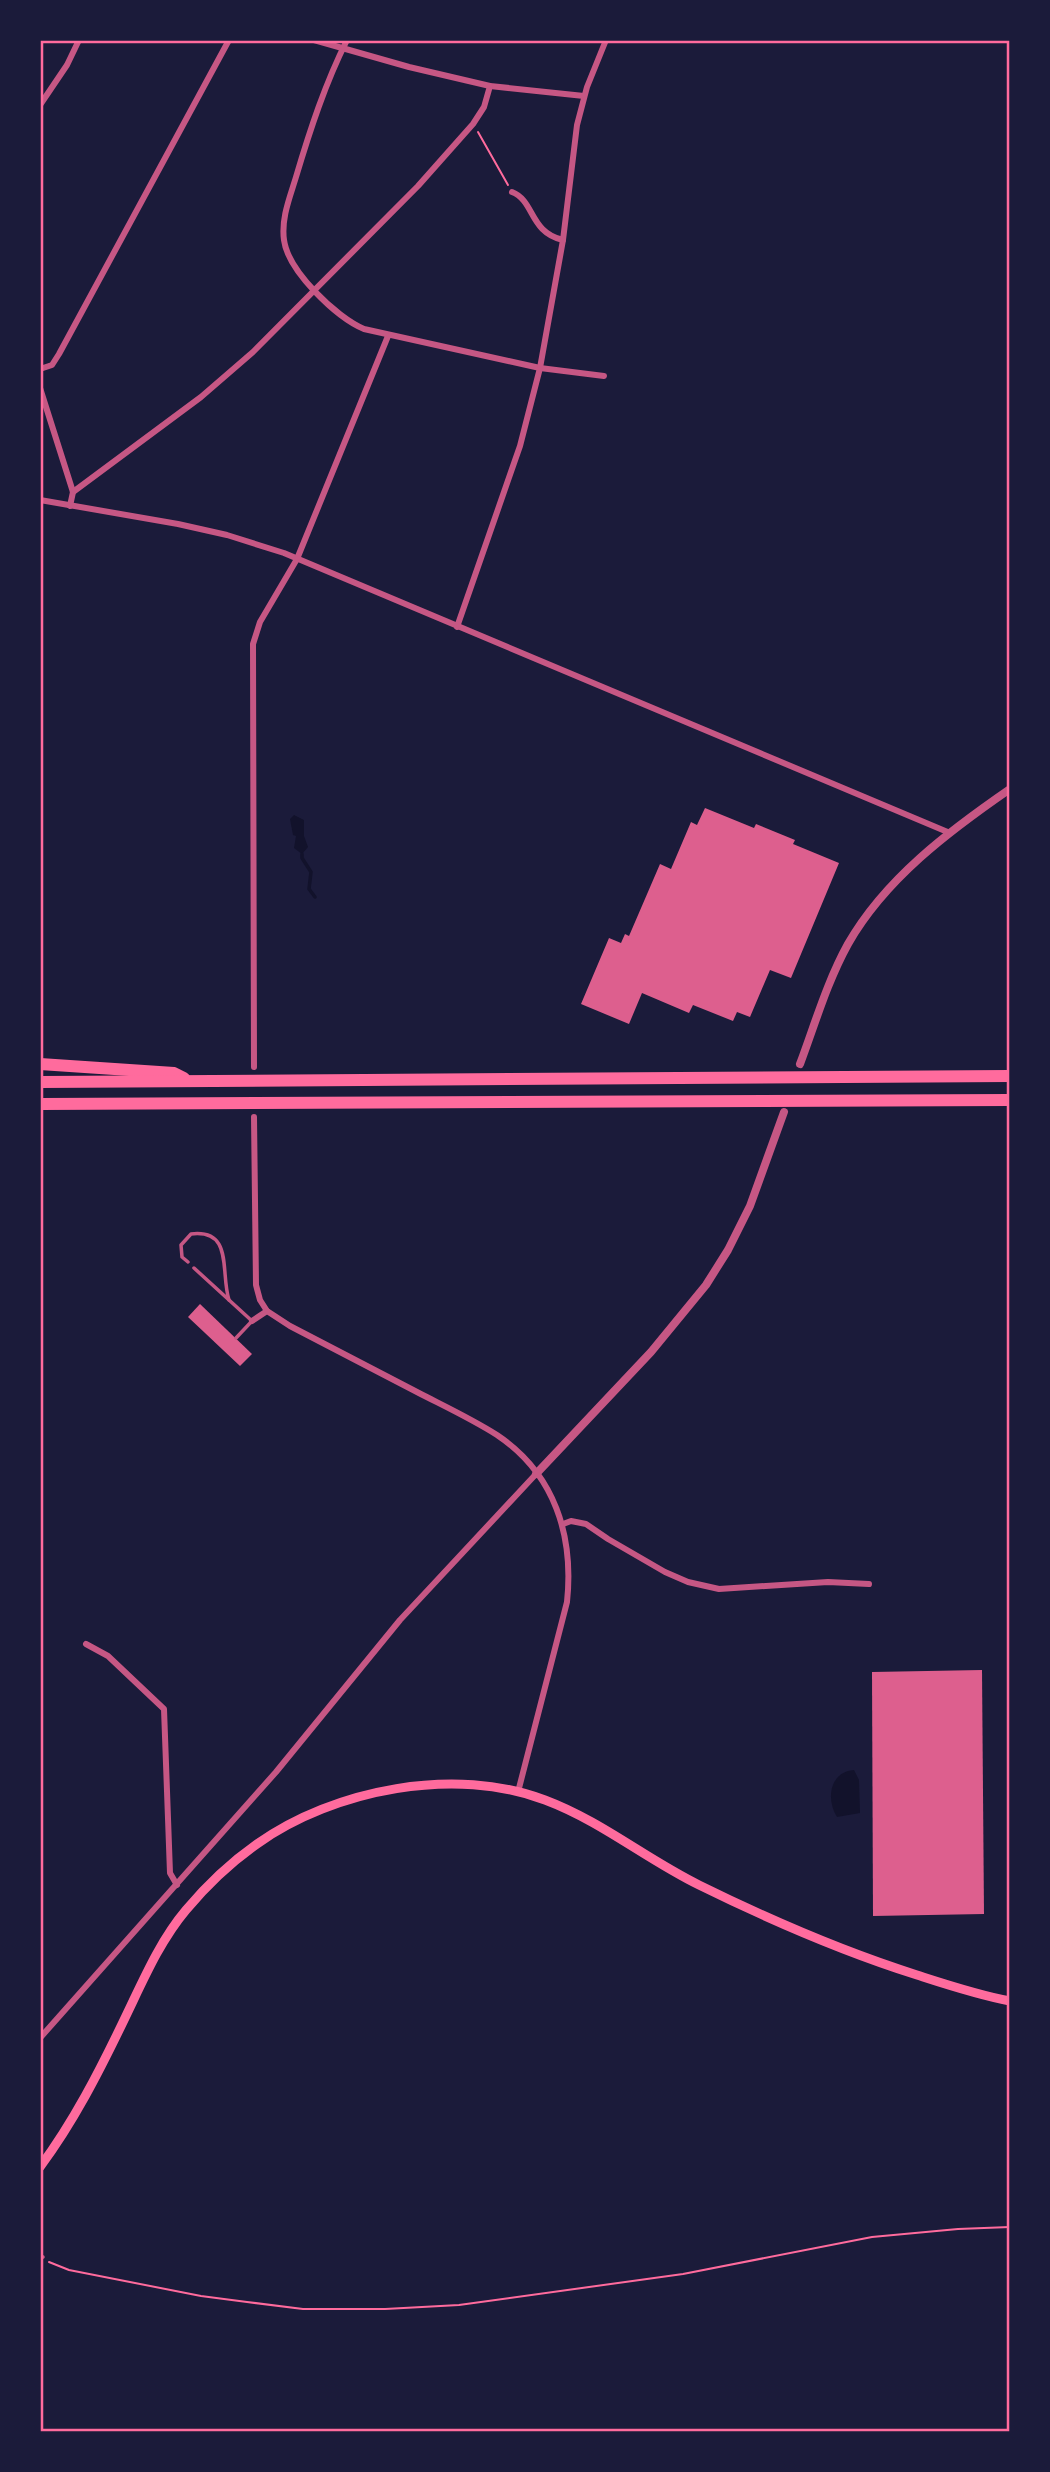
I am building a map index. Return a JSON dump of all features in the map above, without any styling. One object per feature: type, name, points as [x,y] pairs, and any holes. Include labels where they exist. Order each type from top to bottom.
[{"type":"highway","points":[[40,1064],[174,1073],[191,1081]]},
{"type":"highway","points":[[40,1082],[1010,1076]]},
{"type":"highway","points":[[40,1104],[1010,1100]]},
{"type":"main road","points":[[40,2167],[91,2088],[150,1966],[166,1939],[183,1913],[231,1864],[259,1842],[298,1819],[357,1798],[419,1785],[460,1784],[518,1792],[544,1799],[578,1814],[686,1879],[787,1927],[905,1971],[981,1996],[1010,2001]]},
{"type":"street","points":[[40,105],[67,65],[79,40]]},
{"type":"street","points":[[40,369],[52,365],[59,354],[229,40]]},
{"type":"street","points":[[314,40],[490,86],[584,96]]},
{"type":"street","points":[[346,40],[311,127],[283,225],[287,256],[296,270],[348,322],[388,336],[540,368],[604,376]]},
{"type":"street","points":[[457,627],[520,446],[540,368],[563,240],[577,125],[584,96],[606,40]]},
{"type":"street","points":[[73,492],[229,374],[418,186],[473,124],[484,107],[490,86]]},
{"type":"street","points":[[512,192],[519,194],[540,228],[551,237],[563,240]]},
{"type":"street","points":[[254,1067],[253,644],[260,622],[298,559],[388,336]]},
{"type":"street","points":[[40,388],[73,492],[70,506]]},
{"type":"street","points":[[40,500],[227,535],[298,559],[950,833]]},
{"type":"street","points":[[800,1064],[836,969],[862,923],[887,890],[950,833],[1010,789]]},
{"type":"street","points":[[40,2038],[276,1772],[400,1620],[651,1352],[706,1285],[728,1250],[750,1206],[784,1112]]},
{"type":"street","points":[[254,1117],[255,1271],[260,1300],[267,1311],[290,1326],[496,1435],[516,1450],[536,1474],[555,1504],[563,1524],[570,1572],[567,1602],[518,1792]]},
{"type":"street","points":[[252,1321],[267,1311]]},
{"type":"street","points":[[563,1524],[571,1521],[586,1524],[650,1564],[703,1586],[719,1589],[828,1582],[869,1584]]},
{"type":"street","points":[[86,1644],[108,1656],[164,1709],[170,1873],[177,1885]]},
{"type":"lane","points":[[188,1262],[182,1257],[181,1245],[191,1234],[214,1236],[220,1243],[229,1300]]},
{"type":"lane","points":[[194,1268],[252,1321],[236,1338]]},
{"type":"path","points":[[473,124],[512,192]]},
{"type":"path","points":[[41,2258],[69,2270],[212,2298],[303,2309],[385,2309],[459,2305],[683,2274],[872,2237],[1010,2227]]},
{"type":"shaded area","points":[[294,815],[304,820],[304,836],[308,847],[302,854],[294,848],[296,836],[293,835],[290,819]]},
{"type":"shaded area","points":[[854,1770],[859,1780],[860,1813],[837,1817],[832,1803],[832,1788],[839,1776]]},
{"type":"building","points":[[705,808],[754,828],[756,824],[795,840],[793,844],[839,863],[791,978],[770,970],[750,1017],[737,1012],[733,1021],[693,1005],[689,1013],[642,993],[629,1024],[581,1004],[609,938],[621,943],[625,934],[629,936],[660,864],[671,869],[691,822],[697,825]]},
{"type":"building","points":[[200,1304],[252,1354],[240,1366],[188,1317]]},
{"type":"building","points":[[982,1670],[984,1914],[873,1916],[872,1672]]},
{"type":"waterway","points":[[302,854],[311,872],[309,889],[315,897]]}]
